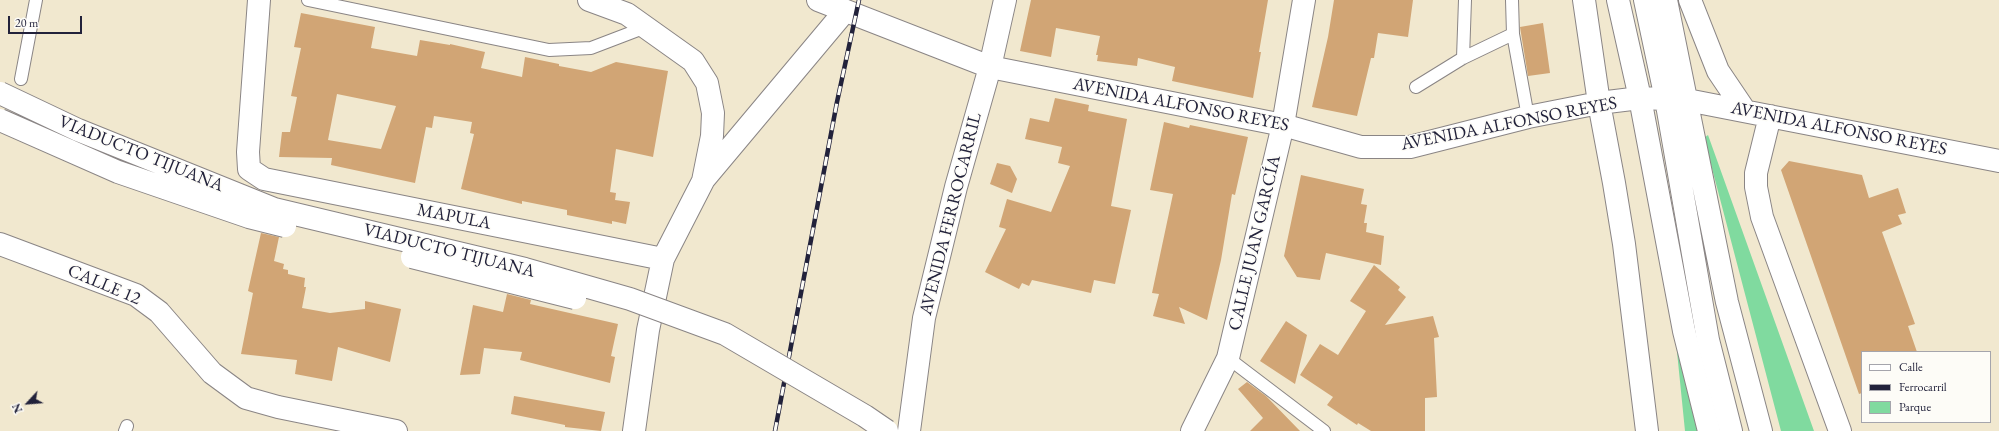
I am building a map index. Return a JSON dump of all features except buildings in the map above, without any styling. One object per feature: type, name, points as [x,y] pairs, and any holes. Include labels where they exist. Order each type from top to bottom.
[{"type":"main road","name":"MAPULA","points":[[259,0],[248,152],[249,169],[264,179],[663,258]]},
{"type":"main road","points":[[589,0],[627,14],[694,61],[707,83],[713,113],[712,136],[703,181]]},
{"type":"main road","name":"AVENIDA ALFONSO REYES","points":[[818,0],[990,67],[1283,125],[1361,147],[1410,147],[1528,117],[1640,98],[1687,100],[1999,161]]},
{"type":"main road","name":"AVENIDA FERROCARRIL","points":[[909,431],[924,318],[956,187],[990,67],[1005,0]]},
{"type":"main road","name":"CALLE JUAN GARCÍA","points":[[1192,431],[1228,358],[1283,125],[1304,0]]},
{"type":"main road","points":[[1584,0],[1599,104],[1614,183],[1634,323],[1647,431]]},
{"type":"main road","points":[[1618,0],[1640,98],[1684,331],[1709,431]]},
{"type":"main road","points":[[1645,0],[1666,99],[1708,340],[1731,431]]},
{"type":"main road","points":[[1666,0],[1727,302],[1761,431]]},
{"type":"main road","points":[[1690,0],[1718,71],[1745,111]]},
{"type":"main road","points":[[634,431],[648,330],[663,258],[703,181],[845,11]]},
{"type":"main road","name":"VIADUCTO TIJUANA","points":[[0,93],[78,130],[274,209],[525,269],[630,299],[725,334],[865,416],[887,431]]},
{"type":"main road","points":[[1770,116],[1756,173],[1756,187],[1762,217],[1840,431]]},
{"type":"main road","name":"VIADUCTO TIJUANA","points":[[0,120],[118,172],[249,217],[635,313],[722,344],[812,394],[869,431]]},
{"type":"main road","name":"CALLE 12","points":[[0,244],[136,295],[159,312],[212,373],[246,398],[278,407],[396,431]]},
{"type":"main road","points":[[1634,323],[1635,431]]},
{"type":"lane","points":[[21,79],[36,0]]},
{"type":"lane","points":[[308,0],[549,50],[591,48],[646,27]]},
{"type":"lane","points":[[1463,58],[1465,0]]},
{"type":"lane","points":[[1512,0],[1513,34],[1528,117]]},
{"type":"lane","points":[[1416,87],[1463,58],[1513,34]]},
{"type":"lane","points":[[1228,358],[1324,431]]},
{"type":"green space","points":[[1708,135],[1814,431],[1781,431],[1704,138]]},
{"type":"green space","points":[[1676,342],[1698,431],[1685,431]]},
{"type":"railway","points":[[775,431],[837,102],[859,0]]}]
